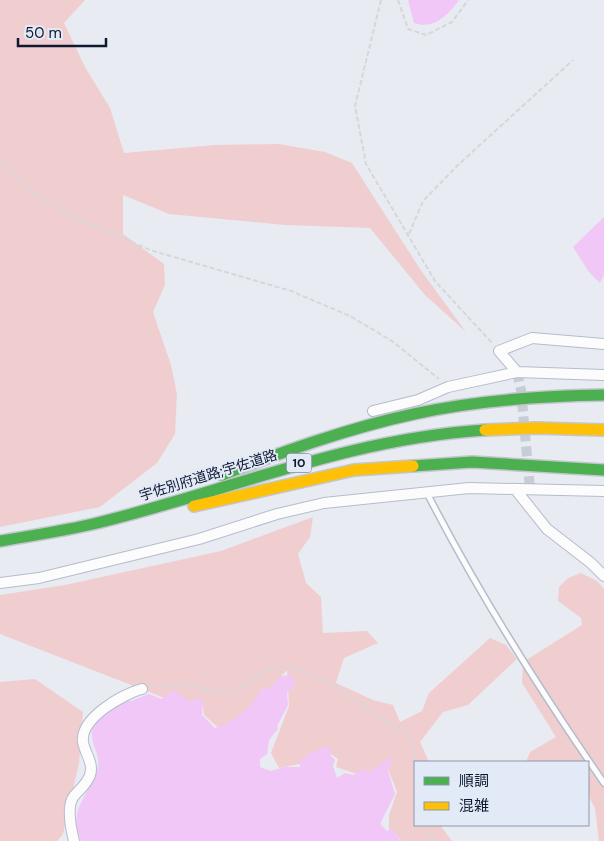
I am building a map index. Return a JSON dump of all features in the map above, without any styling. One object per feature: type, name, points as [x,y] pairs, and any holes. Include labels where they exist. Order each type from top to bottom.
[{"type":"highway","points":[[92,524],[282,452],[387,420],[499,401],[604,394]]},
{"type":"highway","name":"宇佐別府道路;宇佐道路","points":[[0,541],[92,524],[270,471],[384,442],[455,433],[518,428],[604,430]]},
{"type":"highway","points":[[92,524],[191,507],[354,470],[472,462],[604,470]]},
{"type":"street","points":[[517,372],[499,351],[532,338],[604,344]]},
{"type":"street","points":[[373,411],[418,400],[448,387],[517,372],[604,375]]},
{"type":"street","points":[[0,583],[39,578],[199,539],[298,508],[324,503],[469,488],[604,491]]},
{"type":"street","points":[[515,488],[547,529],[591,563],[604,576]]},
{"type":"street","points":[[74,841],[70,815],[71,801],[85,785],[92,770],[83,740],[85,732],[91,721],[113,702],[142,689]]},
{"type":"lane","points":[[426,492],[489,606],[556,714],[589,761]]},
{"type":"lane","points":[[589,761],[604,783]]},
{"type":"path","points":[[381,0],[356,106],[366,164],[435,281],[499,351]]},
{"type":"path","points":[[398,0],[408,29],[426,35],[452,22],[468,0]]},
{"type":"path","points":[[409,234],[423,201],[458,165],[573,60]]},
{"type":"path","points":[[0,159],[26,187],[39,197],[113,235],[169,256],[291,292],[350,316],[392,341],[448,387]]},
{"type":"path","points":[[142,689],[180,684],[227,693],[235,692],[268,670],[283,666],[293,667],[333,684],[386,722],[405,731],[414,744],[416,761]]},
{"type":"path","points":[[423,826],[435,841]]},
{"type":"shaded area","points":[[0,0],[85,0],[64,23],[85,67],[110,108],[124,153],[215,145],[279,144],[325,152],[352,163],[420,269],[466,332],[425,295],[370,228],[285,225],[169,214],[123,195],[123,234],[164,264],[165,285],[153,312],[171,365],[177,394],[175,434],[157,463],[100,507],[0,527]]},
{"type":"shaded area","points":[[408,0],[459,0],[440,20],[421,25],[414,23]]},
{"type":"shaded area","points":[[604,217],[604,275],[600,283],[589,272],[573,247]]},
{"type":"shaded area","points":[[313,517],[310,537],[298,554],[306,583],[321,597],[323,633],[367,631],[378,643],[344,658],[336,683],[373,700],[393,705],[400,722],[422,711],[429,693],[490,638],[506,645],[517,659],[468,705],[443,712],[420,742],[429,761],[414,761],[414,826],[441,826],[452,841],[401,841],[396,834],[389,830],[389,815],[397,792],[387,766],[366,777],[336,767],[338,759],[328,752],[310,762],[279,768],[271,753],[289,706],[287,670],[254,706],[221,730],[204,715],[202,700],[185,706],[0,634],[0,595],[65,585],[221,551]]},
{"type":"shaded area","points":[[581,573],[597,581],[604,589],[604,841],[599,841],[595,808],[589,797],[589,761],[526,761],[530,752],[556,737],[522,683],[523,662],[582,625],[581,618],[558,601],[559,587],[568,578]]},
{"type":"shaded area","points":[[291,675],[295,686],[287,692],[288,705],[277,726],[278,729],[269,740],[267,754],[260,759],[260,767],[271,771],[284,767],[300,767],[300,761],[309,753],[313,753],[325,746],[331,749],[331,756],[335,760],[333,766],[337,778],[345,773],[354,775],[363,769],[369,772],[393,755],[388,771],[395,794],[380,824],[387,831],[391,829],[395,831],[400,841],[81,841],[76,820],[78,811],[98,767],[92,739],[92,728],[97,719],[104,713],[121,700],[131,701],[149,694],[161,699],[174,690],[189,701],[203,698],[202,715],[215,728],[243,712],[253,702],[262,688],[269,689],[281,676]]},
{"type":"shaded area","points":[[35,679],[83,712],[79,763],[63,834],[57,841],[0,841],[0,682]]},
{"type":"tunnel","points":[[517,372],[521,390],[530,489]]},
{"type":"traffic: fast","points":[[222,475],[317,441],[365,426],[414,414],[461,405],[509,400],[556,396],[604,395]]},
{"type":"traffic: fast","points":[[0,541],[93,524],[334,455],[433,435],[485,430]]},
{"type":"traffic: fast","points":[[413,466],[472,462],[604,470]]},
{"type":"traffic: slow","points":[[485,430],[536,428],[604,430]]},
{"type":"traffic: slow","points":[[194,506],[354,470],[413,466]]}]
